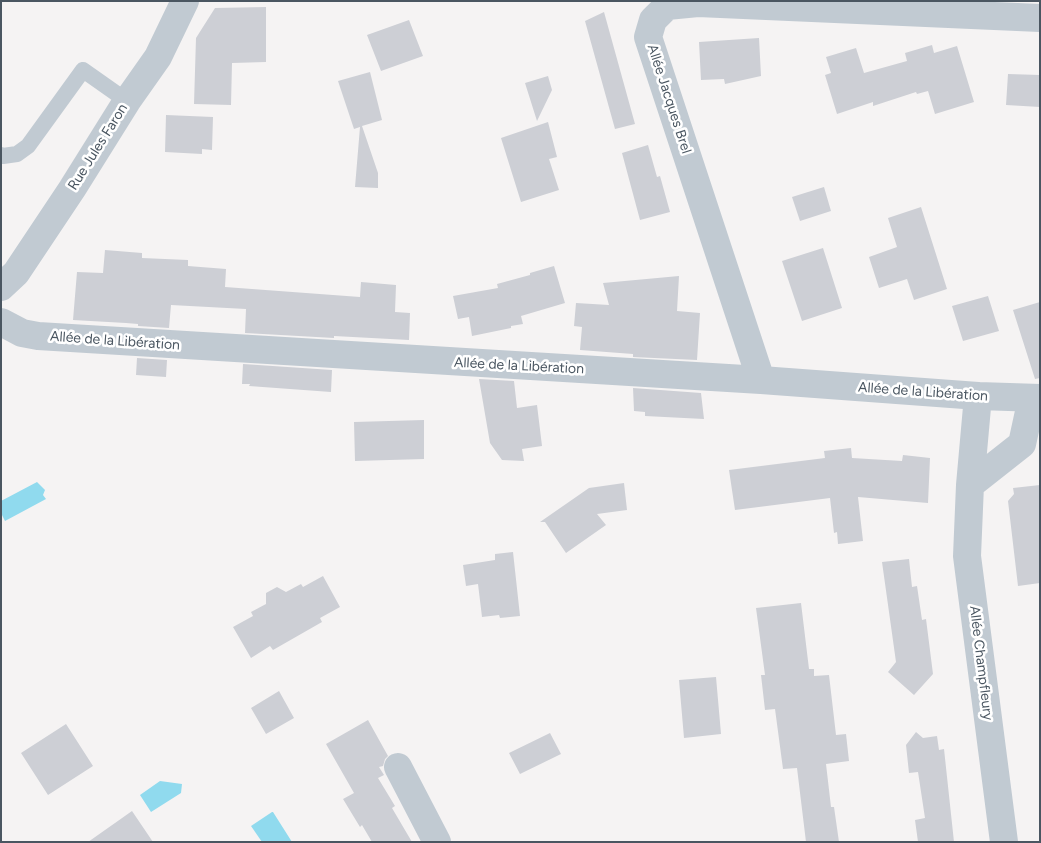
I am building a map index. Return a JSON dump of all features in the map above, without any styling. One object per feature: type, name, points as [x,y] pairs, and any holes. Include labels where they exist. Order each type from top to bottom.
[{"type":"street","name":"Rue Jules Faron","points":[[1,287],[16,273],[72,189],[127,101],[158,57],[185,1]]},
{"type":"street","name":"Allée Jacques Brel","points":[[761,380],[648,37],[654,20],[667,6],[698,3],[1040,18]]},
{"type":"street","name":"Allée de la Libération","points":[[1,322],[22,333],[38,336],[761,380],[978,396],[1036,398]]},
{"type":"street","name":"Allée Champfleury","points":[[978,396],[970,485],[967,556],[1004,842]]},
{"type":"street","points":[[970,485],[1022,444],[1036,398]]},
{"type":"street","points":[[398,767],[437,842]]},
{"type":"lane","points":[[1,155],[17,154],[28,146],[83,70],[127,101]]},
{"type":"water","points":[[37,482],[45,490],[43,495],[46,499],[5,521],[1,513],[1,501]]},
{"type":"water","points":[[160,781],[182,784],[181,793],[151,812],[140,795]]},
{"type":"water","points":[[272,812],[292,842],[262,842],[251,826]]},
{"type":"building","points":[[266,7],[266,62],[232,63],[231,105],[194,104],[196,38],[215,8]]},
{"type":"building","points":[[604,12],[635,124],[615,129],[585,21]]},
{"type":"building","points":[[409,20],[423,56],[381,71],[367,35]]},
{"type":"building","points":[[759,38],[761,76],[725,84],[724,79],[701,80],[699,42]]},
{"type":"building","points":[[932,45],[934,53],[957,46],[974,102],[935,114],[928,91],[917,94],[916,92],[873,106],[873,102],[837,114],[825,75],[831,73],[826,57],[856,48],[864,73],[907,61],[905,53]]},
{"type":"building","points":[[370,72],[382,120],[362,126],[378,173],[378,188],[355,187],[360,127],[354,129],[338,81]]},
{"type":"building","points":[[1008,74],[1040,75],[1040,107],[1006,105]]},
{"type":"building","points":[[548,76],[552,90],[537,121],[525,83]]},
{"type":"building","points":[[166,115],[213,117],[212,150],[202,149],[202,154],[165,152]]},
{"type":"building","points":[[548,122],[557,157],[549,159],[559,190],[521,202],[501,138]]},
{"type":"building","points":[[648,145],[657,177],[660,176],[670,212],[640,220],[622,153]]},
{"type":"building","points":[[824,187],[831,211],[800,221],[792,197]]},
{"type":"building","points":[[921,207],[947,289],[914,300],[907,279],[879,288],[869,257],[897,247],[888,218]]},
{"type":"building","points":[[823,248],[842,308],[802,321],[782,261]]},
{"type":"building","points":[[105,250],[142,253],[142,258],[188,260],[188,266],[226,269],[225,287],[360,297],[361,282],[396,285],[395,312],[410,313],[409,340],[245,333],[246,309],[171,305],[169,328],[73,320],[77,272],[103,273]]},
{"type":"building","points":[[554,266],[565,303],[521,316],[523,324],[472,336],[469,317],[458,319],[453,296],[498,288],[497,284]]},
{"type":"building","points":[[679,276],[677,311],[700,313],[697,360],[633,357],[633,354],[580,350],[582,327],[574,326],[576,303],[609,305],[603,283]]},
{"type":"building","points":[[988,296],[999,331],[963,341],[952,306]]},
{"type":"building","points":[[1040,302],[1040,378],[1035,379],[1013,310]]},
{"type":"building","points":[[137,358],[167,360],[166,377],[136,375]]},
{"type":"building","points":[[243,364],[332,370],[331,392],[242,384]]},
{"type":"building","points":[[479,379],[514,381],[517,408],[537,405],[542,446],[522,449],[524,461],[502,460],[490,443]]},
{"type":"building","points":[[633,388],[701,393],[704,419],[645,416],[645,412],[634,411]]},
{"type":"building","points":[[424,420],[424,459],[355,461],[354,422]]},
{"type":"building","points":[[851,448],[852,458],[902,461],[903,455],[930,458],[928,503],[858,497],[863,541],[838,544],[837,532],[834,533],[830,498],[735,510],[729,470],[825,458],[824,451]]},
{"type":"building","points":[[624,483],[627,510],[597,514],[606,525],[566,553],[545,522],[540,522],[589,488]]},
{"type":"building","points":[[1040,485],[1040,583],[1018,586],[1008,501],[1014,494],[1013,488]]},
{"type":"building","points":[[513,552],[520,616],[500,618],[499,615],[482,617],[478,584],[466,586],[463,565],[495,560],[495,554]]},
{"type":"building","points":[[909,559],[912,587],[917,586],[922,620],[926,619],[933,674],[914,695],[888,672],[896,662],[882,562]]},
{"type":"building","points":[[323,576],[340,607],[320,618],[322,622],[273,650],[270,646],[251,658],[233,627],[253,616],[251,612],[266,604],[266,593],[277,587],[286,592],[301,584],[303,587]]},
{"type":"building","points":[[801,603],[809,669],[814,669],[814,676],[829,675],[836,735],[846,734],[849,761],[826,764],[831,807],[834,807],[839,842],[806,842],[797,768],[783,769],[775,709],[765,710],[761,675],[765,675],[756,608]]},
{"type":"building","points":[[716,677],[721,734],[684,738],[679,680]]},
{"type":"building","points":[[279,691],[294,718],[266,734],[251,708]]},
{"type":"building","points":[[368,720],[388,756],[383,766],[379,767],[384,775],[378,778],[395,806],[392,808],[412,842],[372,842],[362,825],[360,827],[343,799],[354,793],[326,744]]},
{"type":"building","points":[[66,724],[93,766],[48,795],[21,753]]},
{"type":"building","points":[[916,732],[923,738],[937,736],[939,750],[944,749],[954,842],[918,842],[915,820],[925,818],[918,772],[909,773],[906,745]]},
{"type":"building","points":[[550,733],[561,754],[520,774],[509,753]]},
{"type":"building","points":[[132,811],[153,842],[88,842],[115,823]]}]
